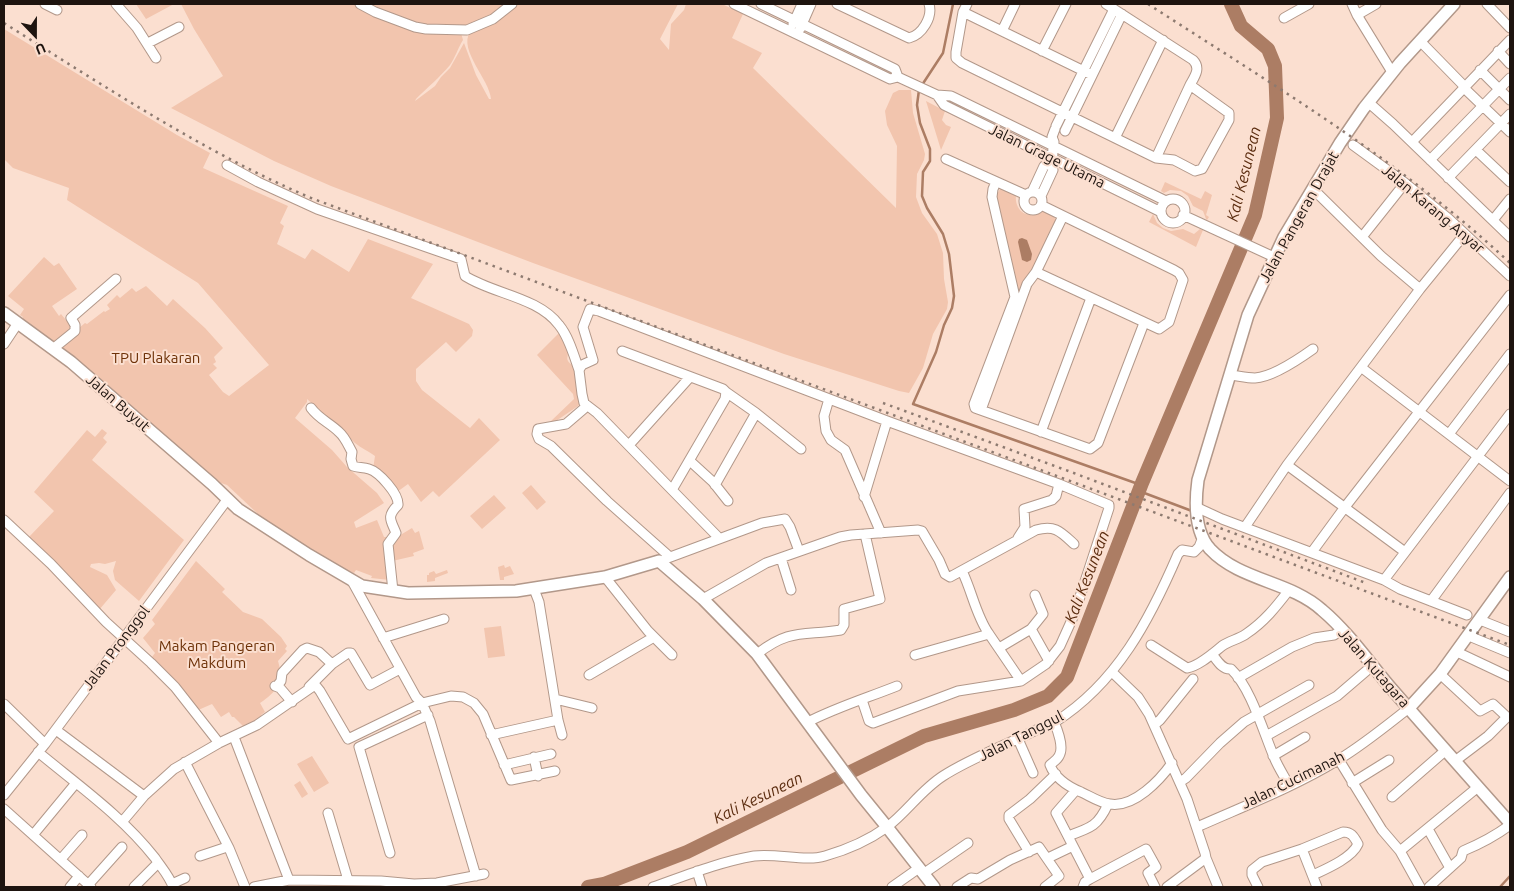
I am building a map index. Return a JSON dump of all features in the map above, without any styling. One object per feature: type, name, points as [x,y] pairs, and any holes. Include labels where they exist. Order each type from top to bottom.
[{"type":"street","points":[[45,4],[57,10]]},
{"type":"street","points":[[116,4],[134,24],[156,58]]},
{"type":"street","points":[[360,4],[375,12],[415,27],[468,30],[494,19],[512,4]]},
{"type":"street","name":"Jalan Grage Utama","points":[[734,4],[890,79],[898,77],[928,91],[937,96],[944,105],[1052,161],[1161,212]]},
{"type":"street","name":"Jalan Grage Utama","points":[[761,4],[895,69],[898,77]]},
{"type":"street","points":[[794,33],[802,4]]},
{"type":"street","points":[[798,22],[811,4]]},
{"type":"street","points":[[837,4],[909,38],[918,35],[922,31],[930,13],[929,4]]},
{"type":"street","points":[[1002,31],[1015,4]]},
{"type":"street","points":[[1042,50],[1066,4]]},
{"type":"street","points":[[1106,4],[1196,64],[1196,73],[1156,158]]},
{"type":"street","points":[[1284,18],[1309,4]]},
{"type":"street","points":[[1352,4],[1392,72]]},
{"type":"street","points":[[1357,15],[1376,4]]},
{"type":"street","name":"Jalan Pangeran Drajat","points":[[1210,548],[1203,538],[1196,511],[1198,480],[1248,314],[1274,257],[1340,143],[1392,72],[1454,4]]},
{"type":"street","points":[[1487,4],[1510,28]]},
{"type":"street","points":[[1088,73],[1002,31],[965,8],[956,52],[957,60],[1156,158],[1174,160],[1195,170],[1202,169],[1229,120],[1227,110],[1190,85]]},
{"type":"street","points":[[946,159],[996,182],[1033,194],[1042,199],[1041,205],[1034,210],[1026,208],[1024,199],[1033,194],[1044,166],[1052,161],[1054,144],[1052,137],[1060,130],[1118,12]]},
{"type":"street","points":[[148,43],[179,27]]},
{"type":"street","points":[[1115,138],[1162,40]]},
{"type":"street","points":[[1412,142],[1510,40]]},
{"type":"street","points":[[1420,41],[1482,106],[1510,132]]},
{"type":"street","points":[[1498,52],[1510,64]]},
{"type":"street","points":[[1480,70],[1510,100]]},
{"type":"street","points":[[1430,160],[1510,78]]},
{"type":"street","name":"Jalan Grage Utama","points":[[937,96],[951,96],[1054,144],[1166,201]]},
{"type":"street","points":[[1366,105],[1412,142],[1510,236]]},
{"type":"street","points":[[1448,178],[1510,114]]},
{"type":"street","name":"Jalan Karang Anyar","points":[[1353,145],[1405,183],[1449,219],[1510,276]]},
{"type":"street","points":[[1476,150],[1510,181]]},
{"type":"street","points":[[227,165],[258,182],[317,209],[461,259],[465,276],[478,284],[538,308],[557,322],[566,337],[579,370],[582,397],[587,406],[597,413],[719,538]]},
{"type":"street","points":[[996,182],[992,197],[1018,299]]},
{"type":"street","points":[[1362,236],[1405,183]]},
{"type":"street","points":[[1312,189],[1381,256],[1420,289]]},
{"type":"street","points":[[1170,199],[1180,201],[1183,205],[1183,215],[1178,221],[1171,222],[1164,218],[1161,212],[1163,204],[1170,199]]},
{"type":"street","points":[[1493,220],[1510,199]]},
{"type":"street","points":[[1036,272],[1159,329],[1167,325],[1182,284],[1182,277],[1174,270],[1041,205]]},
{"type":"street","points":[[1183,215],[1274,257]]},
{"type":"street","points":[[1062,216],[1036,272],[1018,299],[973,405],[975,408],[1087,449],[1095,447],[1144,323]]},
{"type":"street","points":[[1245,526],[1286,465],[1464,234]]},
{"type":"street","points":[[54,348],[75,330],[75,325],[71,318],[116,279]]},
{"type":"street","points":[[1312,552],[1510,295]]},
{"type":"street","points":[[1041,432],[1092,298]]},
{"type":"street","points":[[579,370],[593,360],[584,327],[590,309],[592,309],[1059,484],[1109,505],[1074,615],[1060,646],[1048,661],[1021,681],[958,691],[872,724],[869,721],[862,700]]},
{"type":"street","name":"Jalan Buyut","points":[[4,313],[54,348],[252,520],[352,581],[368,588],[408,593],[481,593],[534,589],[606,577],[664,559]]},
{"type":"street","points":[[4,344],[18,322]]},
{"type":"street","points":[[1231,375],[1252,378],[1263,376],[1295,361],[1313,349]]},
{"type":"street","points":[[622,351],[724,389],[801,449]]},
{"type":"street","points":[[1449,434],[1510,354]]},
{"type":"street","points":[[1362,368],[1479,455],[1510,481]]},
{"type":"street","points":[[629,445],[690,377]]},
{"type":"street","points":[[672,490],[725,398],[726,392]]},
{"type":"street","points":[[829,398],[824,416],[826,431],[831,440],[845,450],[881,533]]},
{"type":"street","points":[[587,406],[566,424],[538,429],[539,439],[551,446],[607,500],[756,654],[860,795],[934,887]]},
{"type":"street","points":[[311,408],[318,417],[344,437],[352,452],[353,466],[372,470],[398,498],[398,505],[390,518],[396,533],[388,544],[393,591]]},
{"type":"street","points":[[715,485],[756,413]]},
{"type":"street","points":[[1384,580],[1510,414]]},
{"type":"street","points":[[864,497],[887,421]]},
{"type":"street","points":[[690,461],[715,485],[728,501]]},
{"type":"street","points":[[1286,465],[1405,552]]},
{"type":"street","points":[[1018,538],[1025,527],[1024,509],[1054,498],[1059,484]]},
{"type":"street","points":[[1431,601],[1510,494]]},
{"type":"street","name":"Jalan Pronggol","points":[[5,791],[56,730],[227,500]]},
{"type":"street","points":[[1196,511],[1245,526],[1384,580],[1400,589],[1467,616]]},
{"type":"street","points":[[664,559],[762,523],[785,519],[799,551]]},
{"type":"street","points":[[4,520],[151,662],[175,687],[219,743]]},
{"type":"street","points":[[703,598],[766,563],[846,536],[922,531],[947,576],[962,571],[1018,538],[1036,530],[1055,528],[1074,544]]},
{"type":"street","points":[[756,654],[769,644],[789,636],[805,632],[841,630],[844,625],[844,609],[880,599],[865,534]]},
{"type":"street","name":"Jalan Tanggul","points":[[653,887],[722,862],[768,855],[820,858],[859,842],[887,827],[928,787],[942,777],[967,763],[1054,722],[1093,691],[1112,672],[1133,644],[1146,622],[1178,554],[1182,550],[1194,552],[1199,547],[1203,538]]},
{"type":"street","name":"Jalan Kutagara","points":[[1210,548],[1233,567],[1289,590],[1314,603],[1330,617],[1510,824]]},
{"type":"street","points":[[781,558],[791,590]]},
{"type":"street","points":[[962,571],[972,592],[981,620],[1021,681]]},
{"type":"street","points":[[606,577],[654,637],[672,655]]},
{"type":"street","points":[[1409,708],[1457,652],[1510,577]]},
{"type":"street","points":[[254,887],[289,880],[422,883],[448,881],[480,875],[428,715],[422,703],[411,690],[352,581]]},
{"type":"street","points":[[534,589],[539,602],[554,699],[562,735]]},
{"type":"street","points":[[1151,645],[1186,668],[1191,667],[1254,628],[1272,612],[1289,590]]},
{"type":"street","points":[[999,648],[1031,629],[1043,614],[1035,595]]},
{"type":"street","points":[[383,638],[444,619]]},
{"type":"street","points":[[1480,620],[1510,632]]},
{"type":"street","points":[[1031,629],[1048,661]]},
{"type":"street","points":[[1238,678],[1292,647],[1314,638],[1334,635],[1342,630]]},
{"type":"street","points":[[915,655],[989,634]]},
{"type":"street","points":[[1469,636],[1510,653]]},
{"type":"street","points":[[589,675],[654,637]]},
{"type":"street","points":[[292,702],[276,686],[281,681],[282,673],[303,650],[307,648],[319,652],[332,664]]},
{"type":"street","points":[[1457,652],[1510,677]]},
{"type":"street","points":[[122,822],[144,796],[174,769],[272,716],[292,702],[332,664],[348,653],[351,653],[370,685],[400,669]]},
{"type":"street","points":[[1212,654],[1223,667],[1227,670],[1230,669],[1238,678],[1256,713],[1273,756],[1289,785]]},
{"type":"street","points":[[1266,736],[1338,696],[1372,666]]},
{"type":"street","points":[[1112,672],[1138,697],[1154,725],[1180,782],[1218,887]]},
{"type":"street","points":[[1440,674],[1480,710],[1493,704],[1507,719],[1456,761]]},
{"type":"street","points":[[1154,725],[1192,679]]},
{"type":"street","points":[[1180,782],[1192,773],[1233,730],[1256,713],[1309,685]]},
{"type":"street","points":[[306,690],[316,686],[348,739],[422,703],[451,696],[469,698],[482,714],[510,780],[555,772]]},
{"type":"street","points":[[808,722],[843,705],[862,700],[897,686]]},
{"type":"street","points":[[554,699],[592,708]]},
{"type":"street","points":[[4,704],[45,744]]},
{"type":"street","name":"Jalan Cucimanah","points":[[1197,827],[1289,785],[1338,760],[1372,737],[1409,708]]},
{"type":"street","points":[[390,853],[359,747],[428,715]]},
{"type":"street","points":[[491,735],[558,720]]},
{"type":"street","points":[[1054,722],[1059,735],[1061,753],[1050,765],[1066,785],[1108,804],[1131,800],[1154,785],[1172,763]]},
{"type":"street","points":[[56,730],[144,796]]},
{"type":"street","points":[[234,737],[289,880]]},
{"type":"street","points":[[1273,756],[1305,737]]},
{"type":"street","points":[[1018,739],[1033,773]]},
{"type":"street","points":[[1392,797],[1446,750]]},
{"type":"street","points":[[38,752],[122,822],[143,843],[173,886],[185,878]]},
{"type":"street","points":[[504,765],[550,754]]},
{"type":"street","points":[[534,757],[538,776]]},
{"type":"street","points":[[1338,760],[1382,830],[1400,851],[1420,887]]},
{"type":"street","points":[[1352,783],[1388,760]]},
{"type":"street","points":[[186,762],[228,847],[245,887]]},
{"type":"street","points":[[1029,852],[1009,819],[1009,815],[1030,799],[1056,774]]},
{"type":"street","points":[[33,835],[76,783]]},
{"type":"street","points":[[1400,851],[1478,787]]},
{"type":"street","points":[[1076,790],[1056,812],[1090,879]]},
{"type":"street","points":[[1068,836],[1094,826],[1108,804]]},
{"type":"street","points":[[4,809],[89,886],[122,847]]},
{"type":"street","points":[[328,813],[348,880]]},
{"type":"street","points":[[1429,887],[1461,858],[1463,851],[1472,849],[1492,838],[1510,824]]},
{"type":"street","points":[[1428,829],[1450,868]]},
{"type":"street","points":[[1258,887],[1252,875],[1252,870],[1262,862],[1302,849],[1343,832],[1352,834],[1358,844],[1353,852],[1332,867],[1313,875]]},
{"type":"street","points":[[61,859],[82,835]]},
{"type":"street","points":[[892,887],[968,843]]},
{"type":"street","points":[[1048,858],[1073,846]]},
{"type":"street","points":[[200,856],[228,847]]},
{"type":"street","points":[[957,887],[969,879],[978,879],[1040,847],[1059,876],[1045,887]]},
{"type":"street","points":[[1083,887],[1085,882],[1146,849],[1156,867],[1148,873],[1155,887]]},
{"type":"street","points":[[1302,849],[1317,887]]},
{"type":"street","points":[[1167,887],[1206,858]]},
{"type":"street","points":[[134,887],[158,863]]},
{"type":"street","points":[[697,872],[702,887]]},
{"type":"street","points":[[70,887],[79,876]]},
{"type":"green space","points":[[136,4],[174,4],[146,19]]},
{"type":"green space","points":[[181,4],[357,4],[387,18],[461,33],[463,40],[450,65],[415,101],[435,86],[450,68],[464,43],[476,75],[489,99],[491,99],[486,83],[471,56],[467,39],[470,32],[514,4],[678,4],[660,39],[669,50],[671,24],[684,10],[686,4],[722,4],[743,14],[732,38],[762,53],[753,68],[896,208],[897,146],[887,125],[885,111],[893,93],[899,90],[911,90],[913,113],[925,154],[917,174],[916,197],[922,213],[937,234],[943,253],[944,279],[948,302],[947,309],[933,334],[923,368],[909,393],[899,391],[784,354],[533,263],[331,186],[274,161],[171,108],[223,76]]},
{"type":"green space","points":[[364,4],[509,4],[494,16],[465,29],[424,27]]},
{"type":"green space","name":"TPU Plakaran","points":[[4,29],[177,135],[210,153],[203,168],[288,206],[280,223],[284,226],[277,244],[305,259],[312,249],[349,272],[368,239],[433,264],[411,298],[469,324],[473,330],[472,336],[456,352],[446,342],[416,369],[416,381],[422,390],[470,428],[479,418],[500,440],[439,497],[433,491],[421,502],[408,484],[397,492],[373,469],[375,456],[355,443],[307,399],[307,402],[295,418],[332,450],[347,467],[377,493],[384,503],[354,522],[356,528],[377,520],[384,537],[397,537],[412,528],[415,533],[419,531],[424,549],[413,553],[414,556],[388,562],[390,580],[371,578],[372,576],[356,570],[354,573],[338,566],[256,515],[257,513],[227,485],[221,483],[200,466],[99,379],[22,319],[23,317],[20,315],[24,309],[8,296],[44,257],[54,266],[59,263],[77,289],[52,306],[59,316],[61,314],[71,326],[79,328],[85,323],[87,324],[104,311],[110,309],[107,305],[117,295],[120,298],[132,288],[136,292],[146,286],[167,306],[173,299],[205,328],[223,348],[214,357],[216,362],[213,364],[217,368],[209,375],[223,392],[229,396],[269,365],[198,283],[67,200],[69,188],[13,168],[4,159]]},
{"type":"green space","points":[[926,101],[945,111],[942,120],[951,127],[941,150]]},
{"type":"green space","points":[[1165,182],[1201,199],[1205,191],[1212,195],[1206,215],[1209,217],[1207,220],[1203,211],[1193,206],[1188,196],[1181,191],[1170,190],[1164,193],[1161,191]]},
{"type":"green space","points":[[1000,189],[1016,195],[1018,206],[1024,213],[1033,215],[1044,211],[1056,221],[1033,269],[1023,281],[1018,293],[997,199]]},
{"type":"green space","points":[[1153,214],[1157,223],[1171,231],[1183,229],[1194,234],[1200,229],[1203,230],[1196,247],[1149,222]]},
{"type":"green space","points":[[560,332],[567,346],[567,359],[575,367],[580,403],[553,423],[550,422],[574,399],[573,394],[537,355]]},
{"type":"green space","points":[[102,429],[107,433],[103,438],[107,442],[92,460],[184,540],[139,601],[115,580],[113,571],[116,561],[105,564],[91,564],[90,567],[107,575],[116,590],[99,610],[28,538],[54,511],[34,492],[87,430],[95,437]]},
{"type":"green space","points":[[531,485],[546,502],[537,510],[522,493]]},
{"type":"green space","points":[[494,495],[506,508],[482,529],[470,516]]},
{"type":"green space","name":"Makam Pangeran Makdum","points":[[196,561],[225,589],[222,592],[243,612],[262,619],[281,637],[287,646],[285,649],[287,651],[278,661],[280,674],[278,685],[271,695],[260,703],[265,712],[261,715],[263,719],[245,728],[229,712],[221,717],[212,704],[196,711],[174,680],[152,657],[155,653],[143,638],[155,624],[152,620]]},
{"type":"green space","points":[[504,565],[505,568],[510,566],[514,574],[504,577],[504,580],[500,580],[498,567]]},
{"type":"green space","points":[[447,570],[448,573],[435,578],[435,581],[427,582],[427,575],[429,573],[434,571],[436,574]]},
{"type":"green space","points":[[501,626],[505,656],[488,658],[484,628]]},
{"type":"green space","points":[[312,756],[329,783],[314,792],[297,764]]},
{"type":"green space","points":[[300,781],[308,794],[302,798],[294,785]]},
{"type":"shaded area","points":[[1022,238],[1027,240],[1032,254],[1031,260],[1027,262],[1022,260],[1018,242]]},
{"type":"waterway","points":[[922,85],[943,53],[953,4]]},
{"type":"waterway","name":"Kali Kesunean","points":[[588,887],[604,884],[687,852],[924,736],[1014,710],[1048,696],[1067,677],[1142,483],[1255,215],[1277,118],[1275,66],[1268,49],[1241,26],[1231,4]]},
{"type":"waterway","points":[[919,90],[917,105],[920,123],[930,149],[930,161],[923,172],[922,196],[943,234],[949,254],[954,296],[952,308],[944,325],[936,352],[913,404],[1141,485]]},
{"type":"waterway","points":[[1139,491],[1192,511]]},
{"type":"waterway","points":[[1500,887],[1510,876]]},
{"type":"railway","points":[[1148,4],[1289,95],[1381,158],[1425,191],[1510,263]]},
{"type":"railway","points":[[4,23],[116,94],[192,139],[271,180],[311,198],[1510,645]]},
{"type":"railway","points":[[883,403],[1366,583]]}]
